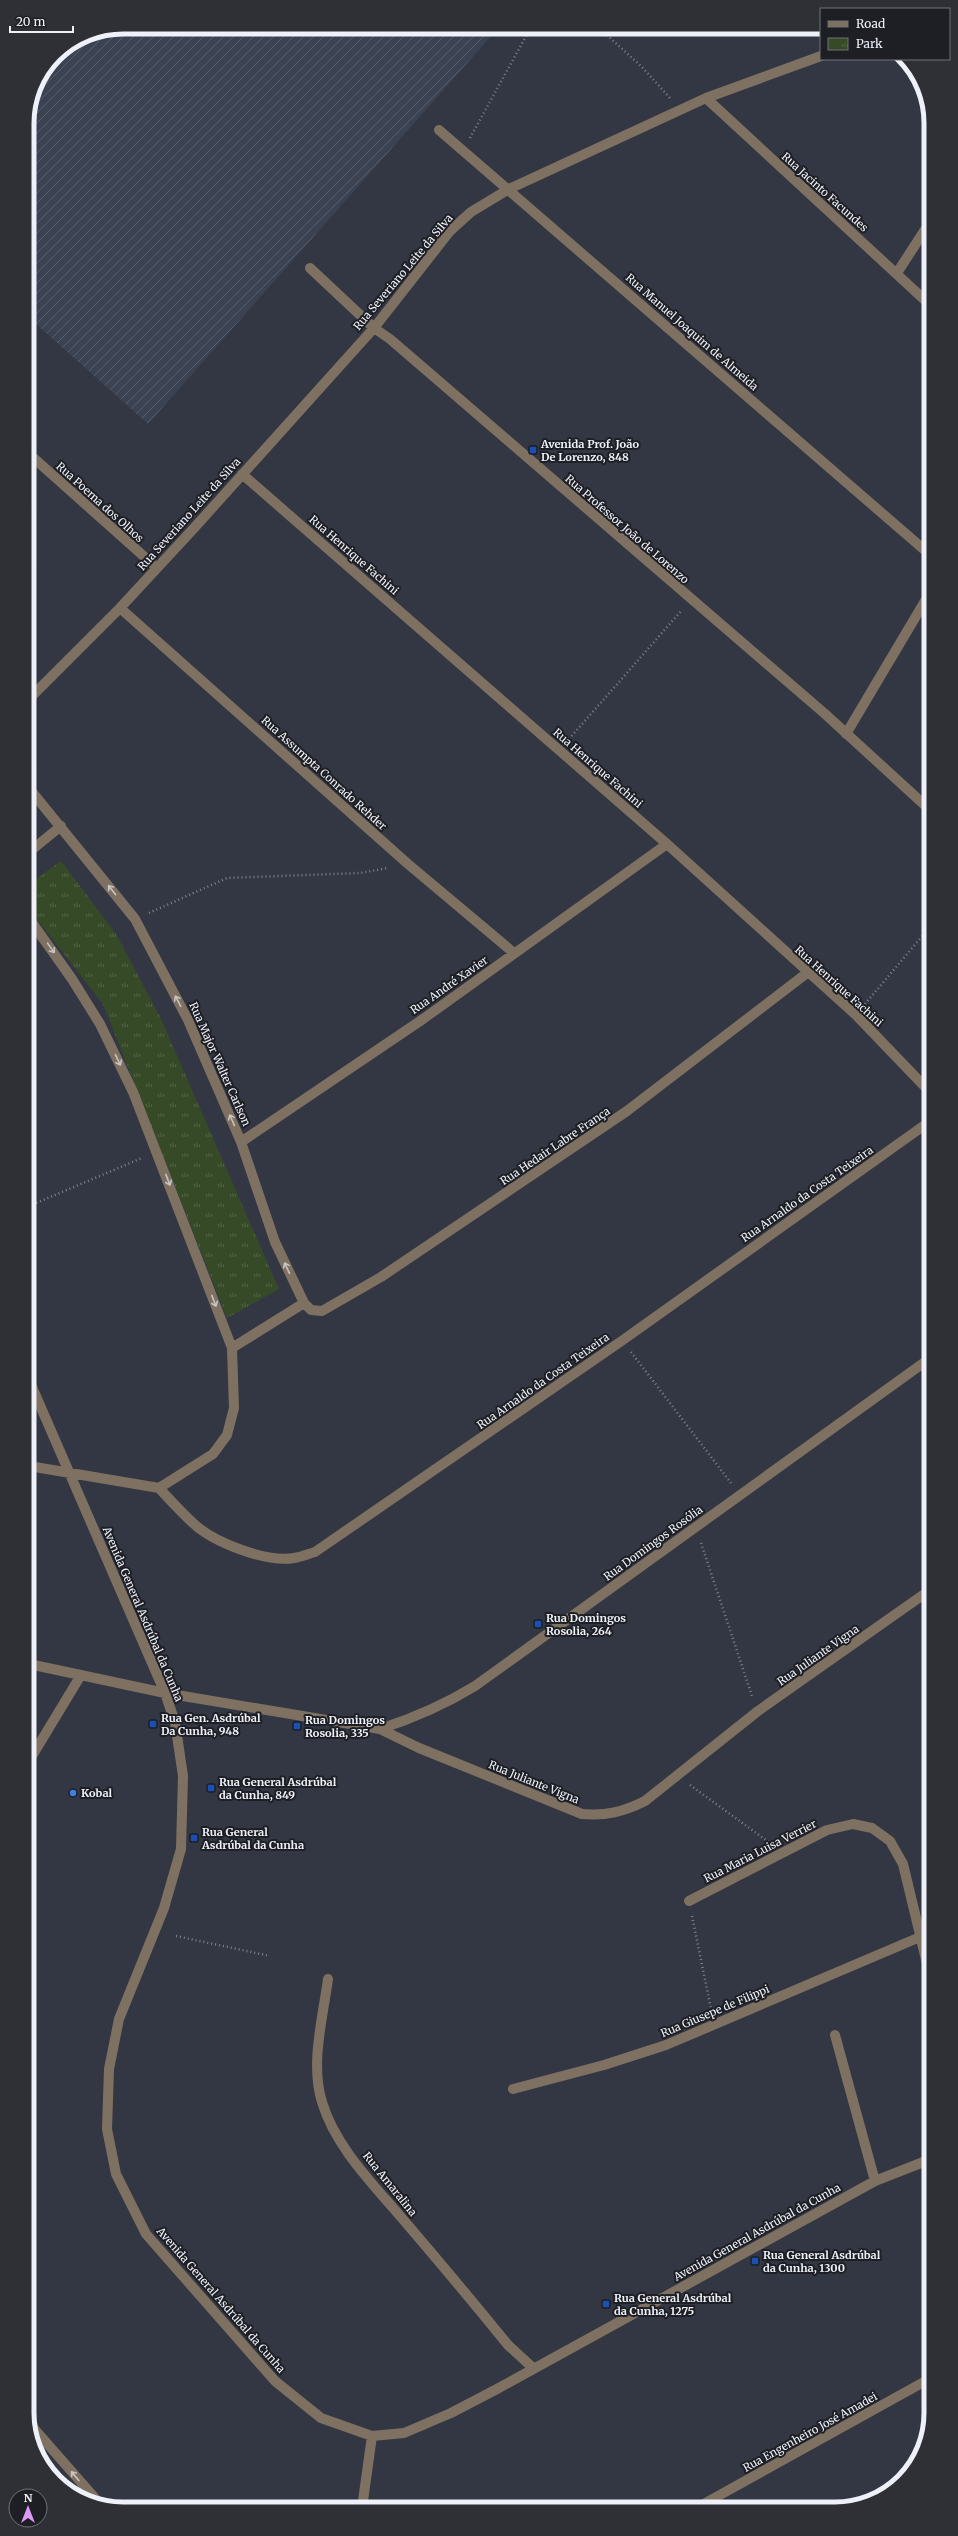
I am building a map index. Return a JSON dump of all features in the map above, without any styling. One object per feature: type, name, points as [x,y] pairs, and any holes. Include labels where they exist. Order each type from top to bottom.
[{"type":"street","name":"Rua Severiano Leite da Silva","points":[[34,694],[120,608],[242,474],[374,328],[450,231],[471,212],[509,189],[706,98],[820,56]]},
{"type":"street","name":"Rua Jacinto Facundes","points":[[706,98],[924,299]]},
{"type":"street","name":"Rua Manuel Joaquim de Almeida","points":[[439,130],[924,550]]},
{"type":"street","points":[[897,273],[924,231]]},
{"type":"street","name":"Rua Professor João de Lorenzo","points":[[310,268],[374,328],[390,339],[846,734],[924,804]]},
{"type":"street","name":"Rua Poema dos Olhos","points":[[34,458],[156,568]]},
{"type":"street","name":"Rua Henrique Fachini","points":[[242,474],[667,844],[807,973],[856,1015],[924,1086]]},
{"type":"street","points":[[846,734],[924,603]]},
{"type":"street","name":"Rua Assumpta Conrado Rehder","points":[[120,608],[408,864],[514,953]]},
{"type":"street","name":"Rua Major Walter Carlson","points":[[34,794],[135,919],[188,1020],[241,1142],[275,1242],[304,1303]]},
{"type":"street","points":[[34,848],[61,826]]},
{"type":"street","name":"Rua André Xavier","points":[[241,1142],[423,1019],[667,844]]},
{"type":"street","points":[[34,925],[72,979],[100,1024],[133,1092],[232,1348],[234,1408],[226,1435],[213,1454],[159,1488],[34,1467]]},
{"type":"street","name":"Rua Hedair Labre França","points":[[304,1303],[311,1310],[322,1311],[381,1277],[627,1111],[807,973]]},
{"type":"street","name":"Rua Arnaldo da Costa Teixeira","points":[[159,1488],[193,1524],[209,1536],[235,1548],[276,1558],[294,1558],[315,1552],[623,1340],[924,1126]]},
{"type":"street","points":[[232,1348],[304,1303]]},
{"type":"street","name":"Rua Domingos Rosólia","points":[[380,1729],[435,1709],[474,1686],[924,1363]]},
{"type":"street","name":"Avenida General Asdrúbal da Cunha","points":[[34,1392],[165,1693],[175,1722],[183,1776],[181,1849],[164,1908],[120,2019],[109,2069],[107,2129],[116,2174],[146,2234],[275,2381],[321,2418],[372,2436],[404,2433],[451,2413],[875,2181],[924,2162]]},
{"type":"street","name":"Rua Juliante Vigna","points":[[34,1665],[165,1693],[380,1729],[419,1748],[582,1814],[601,1815],[624,1811],[645,1801],[758,1711],[924,1594]]},
{"type":"street","points":[[34,1753],[81,1675]]},
{"type":"street","name":"Rua Maria Luisa Verrier","points":[[689,1901],[782,1851],[827,1830],[852,1824],[872,1828],[890,1841],[903,1864],[924,1953]]},
{"type":"street","name":"Rua Giusepe de Filippi","points":[[513,2089],[604,2065],[666,2044],[715,2025],[920,1937]]},
{"type":"street","name":"Rua Amaralina","points":[[328,1979],[318,2044],[318,2077],[321,2102],[333,2130],[376,2187],[508,2345],[533,2368]]},
{"type":"street","points":[[835,2035],[875,2181]]},
{"type":"street","name":"Rua Engenheiro José Amadei","points":[[707,2502],[924,2382]]},
{"type":"street","points":[[36,2431],[94,2497]]},
{"type":"street","points":[[363,2502],[372,2436]]},
{"type":"path","points":[[463,150],[527,34]]},
{"type":"path","points":[[606,34],[642,67],[680,110]]},
{"type":"path","points":[[560,750],[691,600]]},
{"type":"path","points":[[135,919],[227,878],[360,873],[408,864]]},
{"type":"path","points":[[856,1015],[924,934]]},
{"type":"path","points":[[34,1204],[157,1151]]},
{"type":"path","points":[[623,1340],[740,1496]]},
{"type":"path","points":[[700,1542],[758,1711]]},
{"type":"path","points":[[678,1776],[782,1851]]},
{"type":"path","points":[[689,1901],[715,2025]]},
{"type":"path","points":[[176,1936],[270,1956]]},
{"type":"shaded area","points":[[117,34],[493,34],[148,424],[34,322],[34,117],[37,100],[41,89],[46,78],[56,64],[78,46],[100,37]]},
{"type":"green space","points":[[61,861],[116,934],[161,1019],[279,1289],[227,1318],[103,1004],[34,916],[34,881]]},
{"type":"place","name":"Avenida Prof. João De Lorenzo, 848","points":[[533,450]]},
{"type":"place","name":"Rua Domingos Rosolia, 264","points":[[538,1624]]},
{"type":"place","name":"Rua Gen. Asdrúbal Da Cunha, 948","points":[[153,1724]]},
{"type":"place","name":"Rua Domingos Rosolia, 335","points":[[297,1726]]},
{"type":"place","name":"Rua General Asdrúbal da Cunha, 849","points":[[211,1788]]},
{"type":"place","name":"Kobal","points":[[73,1793]]},
{"type":"place","name":"Rua General Asdrúbal da Cunha","points":[[194,1838]]},
{"type":"place","name":"Rua General Asdrúbal da Cunha, 1300","points":[[755,2261]]},
{"type":"place","name":"Rua General Asdrúbal da Cunha, 1275","points":[[606,2304]]}]
